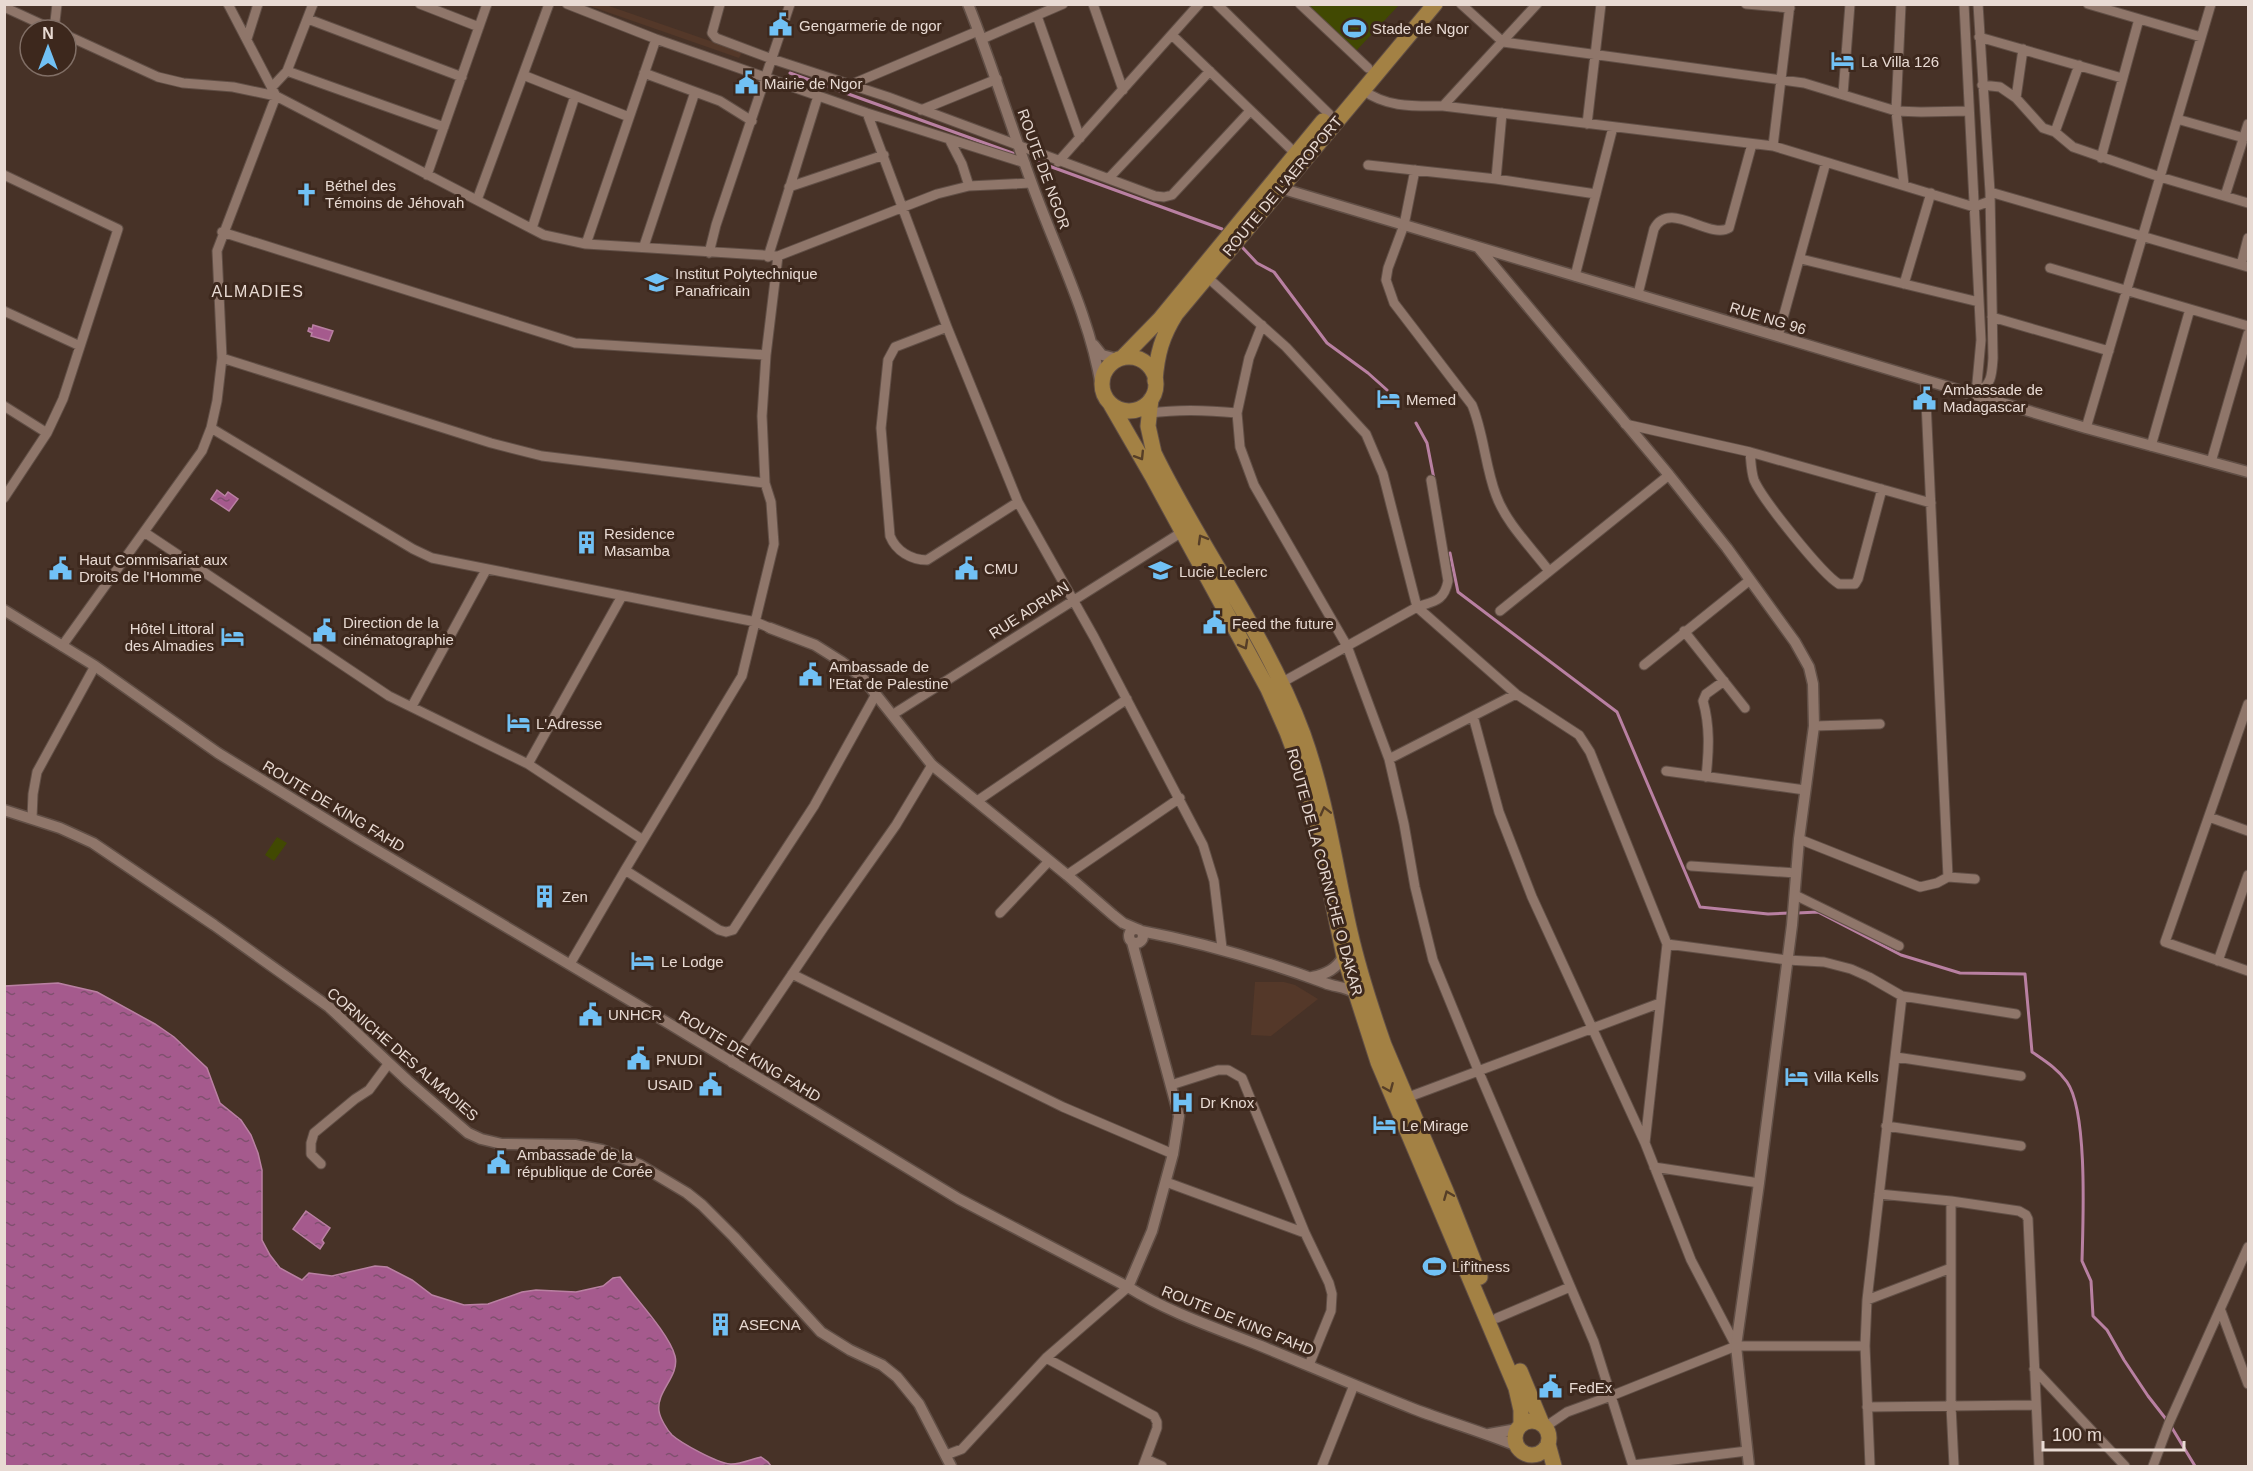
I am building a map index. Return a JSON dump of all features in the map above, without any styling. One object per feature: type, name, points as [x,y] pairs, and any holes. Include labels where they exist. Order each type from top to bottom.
[{"type":"highway","name":"ROUTE DE L'AEROPORT","points":[[1120,359],[1160,318],[1295,153],[1422,4]]},
{"type":"highway","name":"ROUTE DE L'AEROPORT","points":[[1155,381],[1156,358],[1161,339],[1176,314],[1434,4]]},
{"type":"highway","points":[[1133,358],[1144,362],[1152,370],[1155,381],[1150,406],[1130,411],[1120,410],[1111,405],[1104,397],[1101,386],[1106,370],[1120,359],[1133,358]]},
{"type":"highway","name":"ROUTE DE LA CORNICHE O DAKAR","points":[[1111,405],[1269,689],[1287,732],[1300,767],[1322,852],[1344,956],[1378,1062],[1516,1388],[1521,1410],[1519,1427]]},
{"type":"highway","name":"ROUTE DE LA CORNICHE O DAKAR","points":[[1150,406],[1149,438],[1160,465],[1281,683],[1305,741],[1319,784],[1359,969],[1384,1045],[1543,1425]]},
{"type":"highway","points":[[1537,1467],[1521,1450],[1515,1438],[1519,1427],[1531,1421],[1543,1425],[1549,1435],[1548,1444],[1554,1467]]},
{"type":"highway","points":[[1521,1450],[1537,1454],[1548,1444]]},
{"type":"street","points":[[228,4],[274,91]]},
{"type":"street","points":[[247,39],[258,4]]},
{"type":"street","points":[[62,646],[202,451],[211,428],[222,358],[216,256],[222,232],[274,91],[287,72],[313,4]]},
{"type":"street","points":[[420,4],[479,27]]},
{"type":"street","points":[[427,175],[487,4]]},
{"type":"street","points":[[477,200],[549,4]]},
{"type":"street","points":[[567,4],[656,39],[818,96],[1025,163]]},
{"type":"street","points":[[720,4],[712,29],[713,35],[772,59],[921,110],[1155,196],[1172,195],[1250,111]]},
{"type":"street","points":[[709,253],[716,225],[790,4]]},
{"type":"street","name":"ROUTE DE NGOR","points":[[968,4],[1031,183],[1093,344],[1101,386]]},
{"type":"street","points":[[850,85],[980,35],[1037,16],[1063,4]]},
{"type":"street","points":[[1093,4],[1123,90]]},
{"type":"street","points":[[1059,162],[1199,4]]},
{"type":"street","points":[[1217,4],[1329,114]]},
{"type":"street","points":[[1300,4],[1368,68]]},
{"type":"street","points":[[1461,4],[1503,42],[1779,79],[1824,87],[1896,111],[1969,111]]},
{"type":"street","points":[[1443,106],[1538,4]]},
{"type":"street","points":[[1587,124],[1602,4]]},
{"type":"street","points":[[1746,4],[1790,6],[1779,79],[1773,146]]},
{"type":"street","points":[[1843,94],[1850,4]]},
{"type":"street","points":[[1901,4],[1896,111],[1904,186]]},
{"type":"street","points":[[1964,4],[1981,340],[1977,393]]},
{"type":"street","points":[[1977,393],[1983,390],[1992,374],[1990,196],[1978,4]]},
{"type":"street","points":[[2088,4],[2201,38]]},
{"type":"street","points":[[2086,428],[2211,4]]},
{"type":"street","points":[[4,8],[27,18]]},
{"type":"street","points":[[1037,16],[1080,138]]},
{"type":"street","points":[[308,19],[462,77]]},
{"type":"street","points":[[2101,158],[2139,19]]},
{"type":"street","points":[[1172,35],[1295,153]]},
{"type":"street","points":[[1979,36],[2122,78]]},
{"type":"street","points":[[586,244],[656,39]]},
{"type":"street","points":[[78,40],[158,77],[183,83],[274,91],[427,175],[544,234],[586,244],[778,256],[937,194],[969,186],[1031,183]]},
{"type":"street","points":[[2016,98],[2023,49]]},
{"type":"street","points":[[2055,132],[2079,65]]},
{"type":"street","points":[[1109,178],[1210,71]]},
{"type":"street","points":[[287,72],[444,127]]},
{"type":"street","points":[[644,73],[731,107],[752,121]]},
{"type":"street","points":[[523,75],[629,117]]},
{"type":"street","points":[[921,110],[996,80]]},
{"type":"street","points":[[1982,85],[2000,87],[2016,98],[2043,128],[2055,132],[2073,147],[2160,177],[2248,203]]},
{"type":"street","points":[[1363,90],[1386,103],[1443,106],[1773,146],[1974,207]]},
{"type":"street","points":[[644,246],[695,92]]},
{"type":"street","points":[[532,228],[575,96]]},
{"type":"street","points":[[768,257],[818,96]]},
{"type":"street","points":[[867,113],[904,206],[947,327],[1018,502],[1128,699],[1203,845],[1210,865],[1222,948]]},
{"type":"street","points":[[1496,179],[1503,114]]},
{"type":"street","points":[[2177,119],[2244,138]]},
{"type":"street","points":[[2225,196],[2248,125]]},
{"type":"street","points":[[1575,276],[1613,127]]},
{"type":"street","points":[[949,139],[962,164],[969,186]]},
{"type":"street","points":[[1638,294],[1654,229],[1663,218],[1679,219],[1719,231],[1729,228],[1752,144]]},
{"type":"street","points":[[789,187],[884,155]]},
{"type":"street","points":[[1778,336],[1826,162]]},
{"type":"street","points":[[1368,165],[1496,179],[1596,194]]},
{"type":"street","points":[[1415,170],[1404,225],[1388,268],[1386,280],[1389,291],[1394,303],[1472,405],[1478,419],[1492,484],[1500,506],[1549,571]]},
{"type":"street","points":[[4,175],[118,229],[63,399],[47,433],[4,498]]},
{"type":"street","name":"RUE NG 96","points":[[1280,188],[1925,380],[1977,393],[2086,428],[2248,472]]},
{"type":"street","points":[[1904,284],[1930,194]]},
{"type":"street","points":[[1974,207],[1990,196],[2143,236],[2245,266],[2248,238]]},
{"type":"street","points":[[222,232],[575,343],[766,355]]},
{"type":"street","points":[[1478,247],[1669,475],[1750,580],[1795,642],[1809,667],[1813,684],[1814,726],[1799,839],[1792,925],[1736,1346],[1749,1467]]},
{"type":"street","points":[[570,964],[742,676],[774,544],[771,502],[765,483],[762,416],[766,355],[778,256]]},
{"type":"street","points":[[1801,259],[1979,302]]},
{"type":"street","points":[[2050,268],[2248,326]]},
{"type":"street","points":[[1207,277],[1286,347],[1366,434],[1383,474],[1417,607],[1516,694],[1570,728],[1585,743],[1667,944],[1645,1143]]},
{"type":"street","points":[[2151,446],[2190,309]]},
{"type":"street","points":[[4,311],[80,345]]},
{"type":"street","points":[[1992,317],[2109,351]]},
{"type":"street","points":[[1262,325],[1249,358],[1237,413],[1240,447],[1254,485],[1347,646],[1389,759],[1415,887],[1431,951],[1478,1070],[1594,1342],[1633,1466],[1747,1451]]},
{"type":"street","points":[[947,327],[895,347],[888,360],[881,428],[892,544],[898,550],[919,560],[927,560],[1018,502]]},
{"type":"street","points":[[2211,462],[2248,334]]},
{"type":"street","points":[[1093,344],[1102,355],[1120,359]]},
{"type":"street","points":[[222,358],[491,443],[542,456],[765,483]]},
{"type":"street","points":[[1925,380],[1948,877]]},
{"type":"street","points":[[4,406],[47,433]]},
{"type":"street","points":[[1150,406],[1168,410],[1210,410],[1237,413]]},
{"type":"street","points":[[1625,424],[1750,452],[1931,503]]},
{"type":"street","points":[[211,428],[413,549],[432,558],[756,622],[815,645],[862,677],[932,765],[1137,935],[1159,934],[1222,948],[1325,983],[1348,988],[1355,993]]},
{"type":"street","points":[[1750,452],[1752,472],[1761,492],[1811,557],[1839,584],[1855,584],[1858,579],[1882,489]]},
{"type":"street","points":[[1500,611],[1669,475]]},
{"type":"street","points":[[1281,683],[1417,607],[1440,599],[1445,593],[1448,581],[1431,480]]},
{"type":"street","points":[[144,532],[389,696],[528,764],[643,840]]},
{"type":"street","name":"RUE ADRIAN","points":[[892,715],[1182,532]]},
{"type":"street","points":[[412,706],[486,570]]},
{"type":"street","points":[[1644,664],[1750,580]]},
{"type":"street","points":[[528,764],[622,596]]},
{"type":"street","name":"ROUTE DE KING FAHD","points":[[4,610],[95,666],[218,753],[959,1199],[1128,1287],[1152,1302],[1196,1322],[1309,1365],[1419,1411],[1489,1434],[1521,1450]]},
{"type":"street","points":[[1684,631],[1745,708]]},
{"type":"street","points":[[32,818],[37,772],[95,666]]},
{"type":"street","points":[[1706,777],[1709,731],[1707,711],[1703,701],[1706,694],[1724,681]]},
{"type":"street","points":[[1389,759],[1516,694]]},
{"type":"street","points":[[625,870],[719,930],[726,932],[733,930],[814,806],[875,696]]},
{"type":"street","points":[[977,801],[1128,699]]},
{"type":"street","points":[[2248,704],[2165,942],[2248,971]]},
{"type":"street","points":[[1473,716],[1499,812],[1532,897],[1645,1143],[1691,1260],[1736,1346]]},
{"type":"street","points":[[1814,726],[1880,724]]},
{"type":"street","points":[[732,1063],[896,825],[932,765]]},
{"type":"street","points":[[1666,771],[1805,790]]},
{"type":"street","points":[[1067,875],[1180,798]]},
{"type":"street","name":"CORNICHE DES ALMADIES","points":[[4,810],[60,828],[93,843],[172,897],[329,1007],[453,1122],[468,1133],[502,1144],[575,1145],[602,1150],[640,1165],[687,1193],[734,1237],[821,1332],[850,1350],[882,1365],[897,1377],[919,1404],[951,1467]]},
{"type":"street","points":[[2209,817],[2248,831]]},
{"type":"street","points":[[1799,839],[1920,887],[1948,877],[1975,879]]},
{"type":"street","points":[[1000,913],[1049,861]]},
{"type":"street","points":[[1691,866],[1796,873]]},
{"type":"street","points":[[2218,961],[2248,875]]},
{"type":"street","points":[[1795,897],[1899,946]]},
{"type":"street","points":[[946,1455],[962,1449],[1047,1358],[1128,1287],[1152,1231],[1173,1154],[1179,1128],[1179,1116],[1137,958],[1137,935]]},
{"type":"street","points":[[1667,944],[1787,960],[1824,962],[1851,969],[1902,996],[2016,1014]]},
{"type":"street","points":[[1312,977],[1325,974],[1337,967],[1344,956]]},
{"type":"street","points":[[792,974],[1063,1107],[1173,1154]]},
{"type":"street","points":[[1870,1467],[1865,1346],[1867,1300],[1902,996]]},
{"type":"street","points":[[1406,1098],[1660,1003]]},
{"type":"street","points":[[1896,1057],[2021,1076]]},
{"type":"street","points":[[321,1164],[311,1154],[314,1133],[369,1090],[389,1063]]},
{"type":"street","points":[[1171,1085],[1218,1070],[1228,1070],[1242,1078],[1332,1294],[1331,1311],[1309,1365]]},
{"type":"street","points":[[1886,1126],[2021,1146]]},
{"type":"street","points":[[1654,1167],[1759,1183]]},
{"type":"street","points":[[1166,1182],[1305,1233]]},
{"type":"street","points":[[1879,1194],[1951,1201],[2019,1211],[2026,1215],[2039,1467]]},
{"type":"street","points":[[1951,1201],[1951,1406],[1954,1467]]},
{"type":"street","points":[[2153,1467],[2169,1423],[2248,1247]]},
{"type":"street","points":[[1867,1300],[1951,1268]]},
{"type":"street","points":[[1497,1318],[1570,1287]]},
{"type":"street","points":[[2221,1311],[2248,1384]]},
{"type":"street","points":[[1543,1425],[1567,1412],[1736,1346],[1865,1346]]},
{"type":"street","points":[[1047,1358],[1154,1416],[1157,1422],[1156,1428],[1145,1463],[1162,1467]]},
{"type":"street","points":[[2034,1369],[2125,1467]]},
{"type":"street","points":[[1322,1467],[1354,1385]]},
{"type":"street","points":[[1868,1407],[2035,1405]]},
{"type":"street","name":"ROUTE DE KING FAHD","points":[[1489,1434],[1519,1427]]},
{"type":"shaded area","points":[[587,5],[606,5],[742,52],[739,58]]},
{"type":"shaded area","points":[[1255,982],[1284,982],[1295,985],[1318,999],[1271,1036],[1251,1035]]},
{"type":"green space","name":"Stade de Ngor","points":[[1306,5],[1399,5],[1356,51]]},
{"type":"green space","points":[[277,837],[287,843],[274,861],[265,855]]},
{"type":"water","points":[[313,325],[333,331],[329,341],[311,336],[312,333],[308,331]]},
{"type":"water","points":[[217,490],[225,496],[228,492],[238,499],[229,511],[211,499]]},
{"type":"water","points":[[58,983],[97,992],[155,1024],[174,1037],[207,1068],[220,1103],[241,1120],[251,1135],[258,1153],[262,1170],[262,1240],[280,1268],[302,1280],[309,1273],[332,1276],[375,1266],[387,1267],[412,1280],[432,1295],[464,1305],[488,1304],[522,1292],[536,1290],[576,1292],[603,1286],[613,1278],[620,1277],[659,1326],[675,1356],[674,1370],[659,1404],[661,1417],[670,1433],[691,1447],[724,1463],[737,1464],[761,1457],[771,1466],[5,1466],[5,986]]},
{"type":"water","points":[[306,1211],[330,1228],[322,1240],[324,1243],[320,1249],[293,1229]]},
{"type":"waterway","points":[[790,73],[1015,154]]},
{"type":"waterway","points":[[1038,162],[1222,229]]},
{"type":"waterway","points":[[1242,247],[1257,263],[1274,272],[1327,343],[1387,390]]},
{"type":"waterway","points":[[1416,423],[1427,443],[1434,479]]},
{"type":"waterway","points":[[1450,553],[1458,592],[1617,712],[1700,907],[1768,914],[1790,913]]},
{"type":"waterway","points":[[1797,913],[1818,912],[1901,955],[1960,973],[2025,974],[2032,1052],[2055,1069],[2067,1082],[2074,1097],[2078,1117],[2083,1168],[2082,1261],[2091,1281],[2093,1316],[2107,1330],[2124,1360],[2169,1423],[2195,1466]]},
{"type":"place","name":"Gengarmerie de ngor","points":[[781,25]]},
{"type":"place","name":"Stade de Ngor","points":[[1354,28]]},
{"type":"place","name":"La Villa 126","points":[[1843,61]]},
{"type":"place","name":"Mairie de Ngor","points":[[746,83]]},
{"type":"place","name":"Béthel des Témoins de Jéhovah","points":[[307,194]]},
{"type":"place","name":"Institut Polytechnique Panafricain","points":[[657,282]]},
{"type":"place","name":"Ambassade de Madagascar","points":[[1925,398]]},
{"type":"place","name":"Memed","points":[[1388,399]]},
{"type":"place","name":"Residence Masamba","points":[[586,542]]},
{"type":"place","name":"Haut Commisariat aux Droits de l'Homme","points":[[61,568]]},
{"type":"place","name":"CMU","points":[[966,568]]},
{"type":"place","name":"Lucie Leclerc","points":[[1161,571]]},
{"type":"place","name":"Feed the future","points":[[1214,623]]},
{"type":"place","name":"Direction de la cinématographie","points":[[325,631]]},
{"type":"place","name":"Hôtel Littoral des Almadies","points":[[232,637]]},
{"type":"place","name":"Ambassade de l'Etat de Palestine","points":[[811,675]]},
{"type":"place","name":"L'Adresse","points":[[518,723]]},
{"type":"place","name":"Zen","points":[[544,896]]},
{"type":"place","name":"Le Lodge","points":[[643,961]]},
{"type":"place","name":"UNHCR","points":[[590,1014]]},
{"type":"place","name":"PNUDI","points":[[638,1059]]},
{"type":"place","name":"Villa Kells","points":[[1796,1076]]},
{"type":"place","name":"USAID","points":[[711,1084]]},
{"type":"place","name":"Dr Knox","points":[[1182,1102]]},
{"type":"place","name":"Le Mirage","points":[[1384,1125]]},
{"type":"place","name":"Ambassade de la république de Corée","points":[[499,1163]]},
{"type":"place","name":"Lif'itness","points":[[1434,1266]]},
{"type":"place","name":"ASECNA","points":[[721,1324]]},
{"type":"place","name":"FedEx","points":[[1551,1387]]},
{"type":"district","name":"ALMADIES","points":[[258,291]]}]
